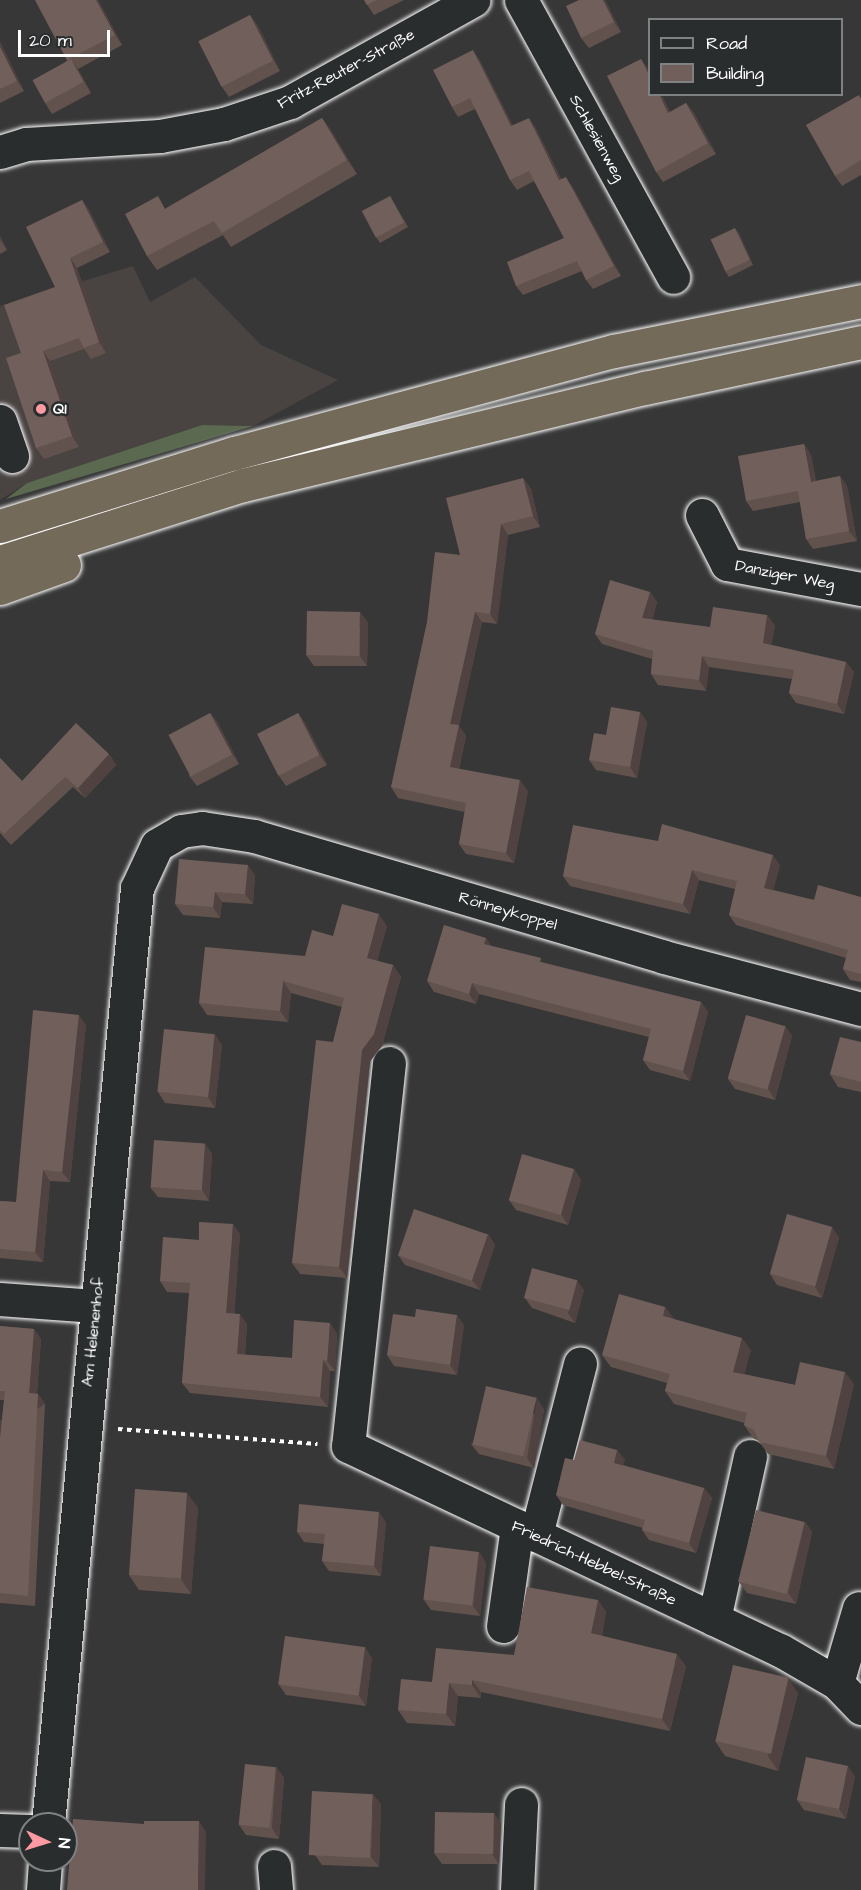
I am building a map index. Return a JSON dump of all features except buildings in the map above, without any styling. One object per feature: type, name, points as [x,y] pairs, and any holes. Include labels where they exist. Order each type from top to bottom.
[{"type":"highway","points":[[0,526],[235,453],[614,351],[861,301]]},
{"type":"highway","points":[[0,562],[243,485],[645,388],[861,342]]},
{"type":"highway","points":[[0,588],[164,532],[243,485]]},
{"type":"street","name":"Fritz-Reuter-Straße","points":[[0,152],[26,144],[160,136],[224,124],[290,102],[473,0]]},
{"type":"street","name":"Schlesienweg","points":[[521,0],[673,277]]},
{"type":"street","points":[[0,421],[12,456]]},
{"type":"street","name":"Danziger Weg","points":[[702,515],[728,564],[861,589]]},
{"type":"street","name":"Rönneykoppel","points":[[157,845],[181,831],[202,828],[254,836],[664,957],[861,1009]]},
{"type":"street","name":"Am Helenenhof","points":[[49,1812],[136,888],[157,845]]},
{"type":"street","points":[[348,1446],[389,1063]]},
{"type":"street","points":[[0,1299],[96,1306]]},
{"type":"street","points":[[502,1626],[526,1531],[580,1364]]},
{"type":"street","name":"Friedrich-Hebbel-Straße","points":[[348,1446],[714,1619],[837,1683],[861,1708]]},
{"type":"street","points":[[714,1619],[750,1456]]},
{"type":"street","points":[[837,1683],[859,1608]]},
{"type":"street","points":[[517,1890],[521,1804]]},
{"type":"street","points":[[0,1830],[18,1831]]},
{"type":"street","points":[[43,1890],[44,1872]]},
{"type":"path","points":[[84,1427],[348,1446]]},
{"type":"shaded area","points":[[133,266],[150,302],[195,277],[261,345],[338,380],[253,426],[202,425],[27,483],[0,500],[0,306]]},
{"type":"green space","points":[[202,425],[253,426],[6,499],[27,483]]},
{"type":"place","name":"Q1","points":[[41,409]]}]
